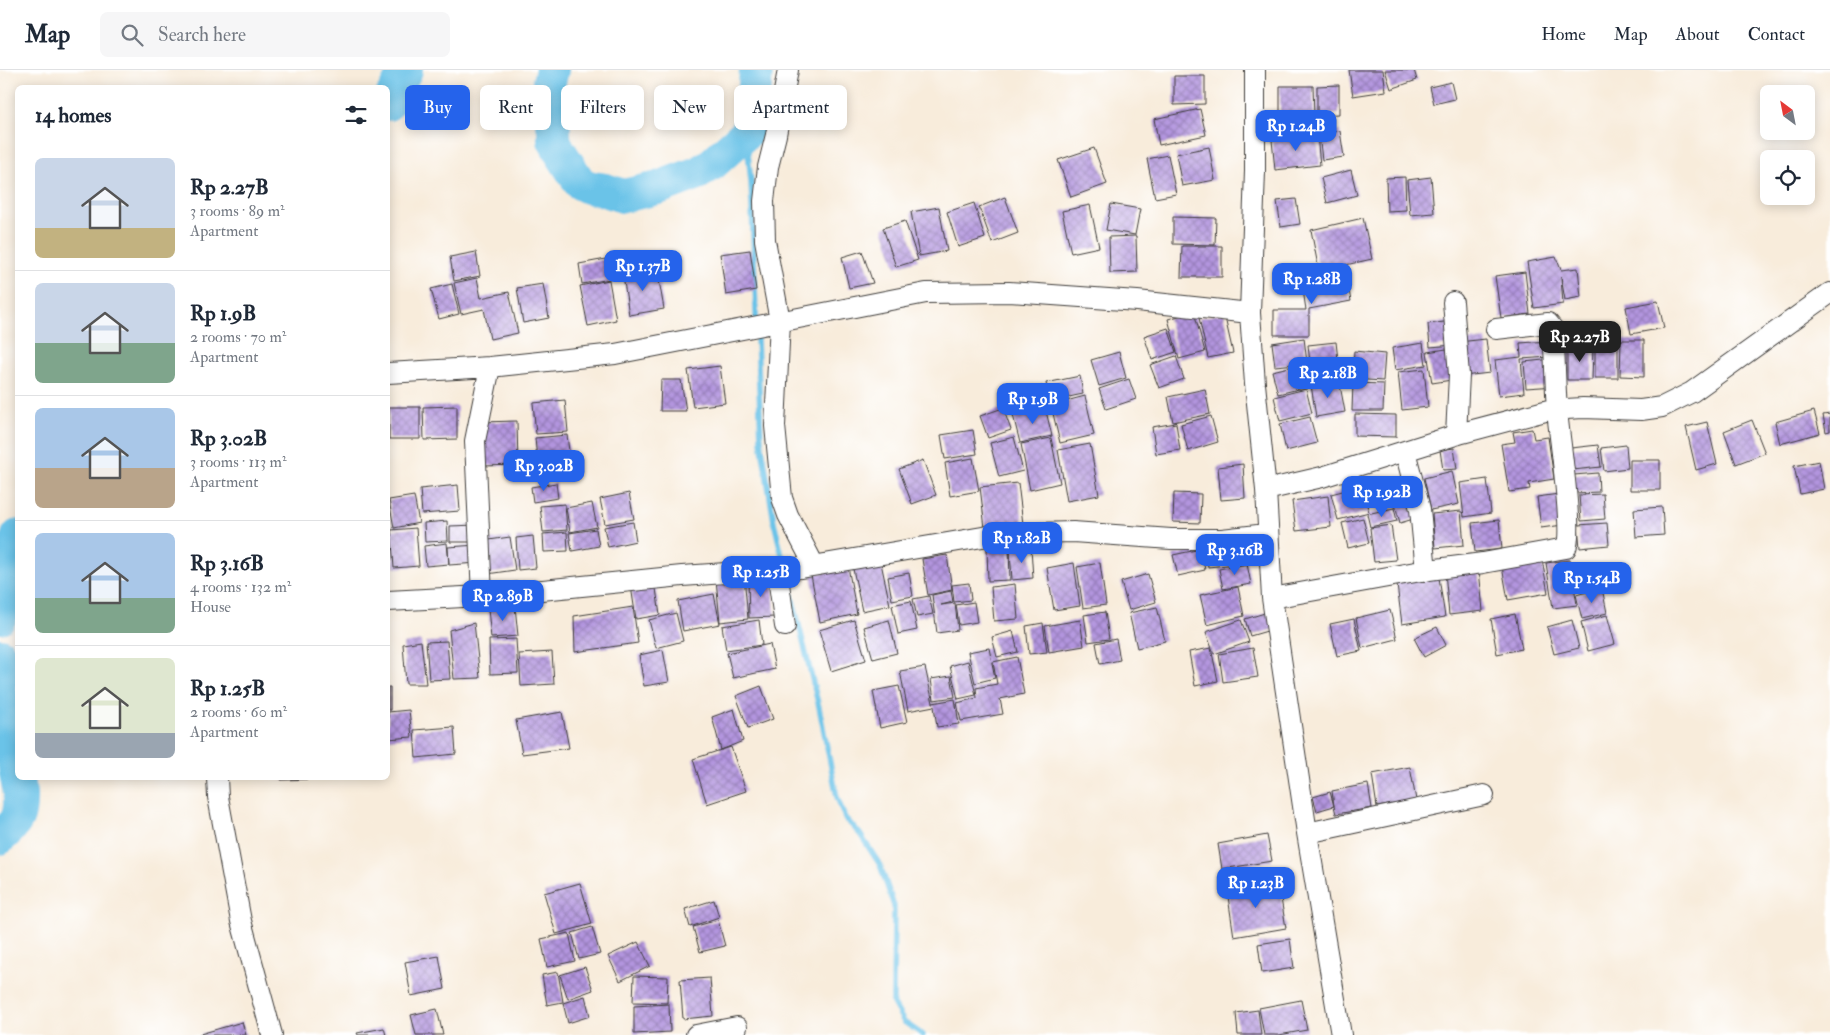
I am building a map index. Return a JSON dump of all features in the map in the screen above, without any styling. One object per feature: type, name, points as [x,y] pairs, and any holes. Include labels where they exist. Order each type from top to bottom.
[{"type":"street","points":[[785,626],[793,568],[788,515],[782,498],[762,325],[765,240],[764,201],[768,167],[788,70]]},
{"type":"street","points":[[1255,70],[1255,171],[1250,313],[1266,490],[1272,598],[1307,833],[1341,1035]]},
{"type":"street","points":[[390,373],[490,367],[615,354],[926,293],[962,291],[1009,292],[1137,301],[1250,313]]},
{"type":"street","points":[[1266,490],[1322,477],[1456,436],[1557,409],[1641,410],[1662,407],[1692,392],[1830,294]]},
{"type":"street","points":[[1453,302],[1459,375],[1456,436]]},
{"type":"street","points":[[1272,598],[1566,547],[1568,518],[1557,409],[1553,329],[1548,323],[1496,329]]},
{"type":"street","points":[[482,596],[475,441],[490,367]]},
{"type":"street","points":[[1405,451],[1420,509],[1426,570]]},
{"type":"street","points":[[390,601],[482,596],[682,576],[793,568],[1000,534],[1073,532],[1171,539],[1222,539],[1267,534]]},
{"type":"street","points":[[217,780],[218,797],[241,921],[272,1035]]},
{"type":"street","points":[[1307,833],[1484,795]]},
{"type":"street","points":[[696,1035],[737,1028]]},
{"type":"building","points":[[1349,70],[1383,70],[1386,91],[1353,96]]},
{"type":"building","points":[[1385,70],[1414,70],[1417,80],[1391,89]]},
{"type":"building","points":[[1174,76],[1205,76],[1205,104],[1174,105]]},
{"type":"building","points":[[1451,82],[1455,99],[1434,104],[1430,87]]},
{"type":"building","points":[[1339,85],[1339,114],[1317,115],[1317,86]]},
{"type":"building","points":[[1280,86],[1313,86],[1314,116],[1280,116]]},
{"type":"building","points":[[1200,109],[1206,135],[1159,145],[1154,119]]},
{"type":"building","points":[[1340,131],[1344,157],[1322,160],[1319,134]]},
{"type":"building","points":[[1317,135],[1320,165],[1275,170],[1272,140]]},
{"type":"building","points":[[1209,147],[1215,180],[1182,186],[1176,154]]},
{"type":"building","points":[[1094,148],[1107,184],[1071,197],[1058,160]]},
{"type":"building","points":[[1168,155],[1176,194],[1155,198],[1147,159]]},
{"type":"building","points":[[1351,170],[1357,195],[1327,203],[1321,178]]},
{"type":"building","points":[[1405,177],[1406,210],[1387,211],[1386,178]]},
{"type":"building","points":[[1431,177],[1434,213],[1410,215],[1407,180]]},
{"type":"building","points":[[1005,197],[1018,233],[992,243],[979,207]]},
{"type":"building","points":[[1296,199],[1300,224],[1281,227],[1277,201]]},
{"type":"building","points":[[974,203],[985,238],[958,247],[947,212]]},
{"type":"building","points":[[1111,204],[1140,209],[1135,235],[1106,230]]},
{"type":"building","points":[[1090,205],[1099,247],[1071,253],[1062,211]]},
{"type":"building","points":[[939,207],[947,251],[919,256],[911,212]]},
{"type":"building","points":[[1173,217],[1216,218],[1215,245],[1173,244]]},
{"type":"building","points":[[1363,218],[1372,259],[1319,271],[1311,230]]},
{"type":"building","points":[[905,221],[918,260],[896,267],[883,228]]},
{"type":"building","points":[[1136,236],[1137,272],[1110,273],[1109,237]]},
{"type":"building","points":[[1182,246],[1222,246],[1222,277],[1181,277]]},
{"type":"building","points":[[750,250],[756,290],[726,295],[720,254]]},
{"type":"building","points":[[862,251],[873,283],[849,288],[842,257]]},
{"type":"building","points":[[476,252],[480,276],[454,281],[450,257]]},
{"type":"building","points":[[1556,257],[1561,270],[1578,268],[1581,297],[1565,300],[1561,277],[1563,304],[1534,308],[1527,262]]},
{"type":"building","points":[[606,259],[610,279],[582,284],[579,264]]},
{"type":"building","points":[[657,269],[664,309],[629,315],[623,275]]},
{"type":"building","points":[[1525,272],[1530,314],[1501,318],[1495,276]]},
{"type":"building","points":[[1346,275],[1351,301],[1309,309],[1309,335],[1274,335],[1274,310],[1306,310],[1302,283]]},
{"type":"building","points":[[477,278],[481,298],[509,292],[518,333],[490,339],[484,309],[461,314],[454,283]]},
{"type":"building","points":[[609,280],[616,320],[588,326],[580,286]]},
{"type":"building","points":[[452,284],[459,314],[439,319],[431,289]]},
{"type":"building","points":[[543,284],[549,318],[523,323],[517,288]]},
{"type":"building","points":[[1658,301],[1664,328],[1631,334],[1626,307]]},
{"type":"building","points":[[1194,312],[1205,352],[1179,359],[1168,319]]},
{"type":"building","points":[[1224,313],[1233,353],[1208,358],[1199,318]]},
{"type":"building","points":[[1452,321],[1454,345],[1430,347],[1428,324]]},
{"type":"building","points":[[1168,328],[1176,352],[1152,360],[1144,336]]},
{"type":"building","points":[[1304,338],[1307,363],[1275,366],[1272,343]]},
{"type":"building","points":[[1486,339],[1490,373],[1463,376],[1459,342]]},
{"type":"building","points":[[1621,340],[1644,340],[1644,377],[1620,376]]},
{"type":"building","points":[[1549,341],[1550,357],[1521,359],[1524,393],[1499,396],[1495,360],[1521,357],[1520,343]]},
{"type":"building","points":[[1336,342],[1340,378],[1312,381],[1308,345]]},
{"type":"building","points":[[1423,343],[1426,365],[1395,370],[1392,348]]},
{"type":"building","points":[[1595,343],[1618,344],[1618,378],[1595,378]]},
{"type":"building","points":[[1567,347],[1593,347],[1592,380],[1567,380]]},
{"type":"building","points":[[1453,348],[1458,379],[1432,383],[1427,352]]},
{"type":"building","points":[[1354,351],[1385,354],[1383,381],[1352,379]]},
{"type":"building","points":[[1119,352],[1126,378],[1099,386],[1091,360]]},
{"type":"building","points":[[1176,356],[1184,379],[1159,388],[1150,365]]},
{"type":"building","points":[[1553,359],[1556,386],[1526,388],[1524,362]]},
{"type":"building","points":[[1302,364],[1307,387],[1278,394],[1272,371]]},
{"type":"building","points":[[720,366],[725,403],[693,407],[688,370]]},
{"type":"building","points":[[1424,369],[1428,407],[1402,410],[1398,372]]},
{"type":"building","points":[[1080,376],[1083,394],[1050,401],[1046,383]]},
{"type":"building","points":[[1129,379],[1136,399],[1106,409],[1099,389]]},
{"type":"building","points":[[661,380],[681,380],[686,411],[660,411]]},
{"type":"building","points":[[1339,380],[1345,412],[1316,417],[1311,385]]},
{"type":"building","points":[[1353,383],[1384,384],[1383,411],[1352,411]]},
{"type":"building","points":[[1042,386],[1046,405],[1011,414],[1007,395]]},
{"type":"building","points":[[1205,389],[1210,414],[1173,422],[1168,397]]},
{"type":"building","points":[[1306,389],[1312,413],[1280,421],[1274,397]]},
{"type":"building","points":[[1085,396],[1094,435],[1060,443],[1051,405]]},
{"type":"building","points":[[565,400],[568,432],[536,434],[533,403]]},
{"type":"building","points":[[457,406],[457,439],[424,440],[423,407]]},
{"type":"building","points":[[390,407],[420,407],[420,439],[390,439]]},
{"type":"building","points":[[1045,407],[1052,436],[1020,443],[1013,415]]},
{"type":"building","points":[[1003,408],[1011,430],[988,438],[980,416]]},
{"type":"building","points":[[1814,411],[1820,433],[1780,444],[1775,422]]},
{"type":"building","points":[[1355,414],[1396,415],[1396,437],[1355,436]]},
{"type":"building","points":[[1830,414],[1830,431],[1826,432],[1823,415]]},
{"type":"building","points":[[1211,416],[1218,442],[1188,451],[1181,424]]},
{"type":"building","points":[[1310,417],[1317,443],[1286,451],[1280,424]]},
{"type":"building","points":[[1752,420],[1765,453],[1736,464],[1724,431]]},
{"type":"building","points":[[517,421],[518,465],[483,466],[481,422]]},
{"type":"building","points":[[1707,422],[1717,464],[1696,470],[1686,427]]},
{"type":"building","points":[[1176,423],[1180,450],[1156,454],[1152,427]]},
{"type":"building","points":[[1532,429],[1534,439],[1548,437],[1554,479],[1529,483],[1530,489],[1509,492],[1501,444],[1515,442],[1513,432]]},
{"type":"building","points":[[973,430],[977,454],[945,459],[941,435]]},
{"type":"building","points":[[567,435],[571,467],[538,470],[535,438]]},
{"type":"building","points":[[1014,437],[1023,471],[999,477],[990,443]]},
{"type":"building","points":[[1051,438],[1060,483],[1030,490],[1021,444]]},
{"type":"building","points":[[1090,444],[1099,495],[1067,501],[1058,450]]},
{"type":"building","points":[[1598,445],[1601,467],[1573,470],[1571,448]]},
{"type":"building","points":[[1626,445],[1628,468],[1604,471],[1601,448]]},
{"type":"building","points":[[1454,448],[1457,469],[1443,470],[1440,450]]},
{"type":"building","points":[[973,458],[979,491],[950,496],[945,463]]},
{"type":"building","points":[[923,460],[936,495],[912,504],[899,469]]},
{"type":"building","points":[[1630,460],[1660,460],[1660,490],[1630,490]]},
{"type":"building","points":[[1819,461],[1824,489],[1800,494],[1794,466]]},
{"type":"building","points":[[1243,464],[1245,498],[1221,500],[1218,467]]},
{"type":"building","points":[[1452,471],[1459,504],[1431,510],[1424,478]]},
{"type":"building","points":[[1598,473],[1599,492],[1575,493],[1574,475]]},
{"type":"building","points":[[1487,479],[1491,513],[1464,517],[1460,483]]},
{"type":"building","points":[[556,483],[558,498],[533,502],[531,487]]},
{"type":"building","points":[[1018,483],[1023,524],[985,528],[980,487]]},
{"type":"building","points":[[458,485],[460,511],[422,514],[420,489]]},
{"type":"building","points":[[1362,486],[1369,512],[1338,520],[1331,494]]},
{"type":"building","points":[[1412,488],[1420,517],[1400,523],[1392,493]]},
{"type":"building","points":[[629,493],[634,519],[605,524],[600,499]]},
{"type":"building","points":[[1174,493],[1201,494],[1200,523],[1173,522]]},
{"type":"building","points":[[1559,494],[1563,525],[1541,528],[1537,497]]},
{"type":"building","points":[[1603,494],[1605,519],[1581,521],[1579,495]]},
{"type":"building","points":[[414,496],[419,523],[394,528],[390,500]]},
{"type":"building","points":[[1328,496],[1331,527],[1296,531],[1292,501]]},
{"type":"building","points":[[592,503],[597,527],[570,532],[566,508]]},
{"type":"building","points":[[565,504],[567,530],[543,532],[540,506]]},
{"type":"building","points":[[1662,507],[1664,535],[1636,537],[1634,509]]},
{"type":"building","points":[[1394,508],[1397,521],[1370,527],[1367,514]]},
{"type":"building","points":[[1461,511],[1464,545],[1435,548],[1432,514]]},
{"type":"building","points":[[1363,518],[1369,543],[1348,548],[1342,523]]},
{"type":"building","points":[[1499,520],[1502,549],[1475,552],[1472,523]]},
{"type":"building","points":[[447,521],[448,541],[425,542],[424,523]]},
{"type":"building","points":[[633,522],[636,541],[608,547],[604,527]]},
{"type":"building","points":[[1607,523],[1609,545],[1580,548],[1578,525]]},
{"type":"building","points":[[476,525],[476,542],[450,542],[450,526]]},
{"type":"building","points":[[1391,525],[1396,560],[1374,562],[1370,528]]},
{"type":"building","points":[[416,528],[419,566],[394,568],[391,530]]},
{"type":"building","points":[[596,529],[599,546],[572,551],[569,533]]},
{"type":"building","points":[[567,532],[568,551],[544,552],[543,534]]},
{"type":"building","points":[[533,536],[536,568],[518,570],[516,538]]},
{"type":"building","points":[[510,537],[515,570],[487,574],[482,541]]},
{"type":"building","points":[[1245,538],[1247,563],[1208,567],[1205,542]]},
{"type":"building","points":[[447,543],[449,564],[426,566],[424,546]]},
{"type":"building","points":[[477,545],[478,563],[449,565],[448,547]]},
{"type":"building","points":[[1009,547],[1010,580],[988,581],[987,548]]},
{"type":"building","points":[[1031,548],[1033,578],[1012,580],[1010,550]]},
{"type":"building","points":[[1201,549],[1205,570],[1178,576],[1173,555]]},
{"type":"building","points":[[1541,554],[1548,593],[1508,600],[1501,561]]},
{"type":"building","points":[[947,555],[952,590],[928,595],[922,559]]},
{"type":"building","points":[[1570,560],[1577,605],[1553,608],[1546,563]]},
{"type":"building","points":[[881,563],[890,605],[862,611],[853,569]]},
{"type":"building","points":[[1074,563],[1080,606],[1054,610],[1047,568]]},
{"type":"building","points":[[1100,563],[1106,605],[1083,608],[1077,567]]},
{"type":"building","points":[[1247,564],[1251,584],[1223,589],[1219,569]]},
{"type":"building","points":[[848,567],[857,614],[820,622],[811,575]]},
{"type":"building","points":[[1479,569],[1483,611],[1449,615],[1445,572]]},
{"type":"building","points":[[1438,571],[1445,617],[1402,624],[1396,577]]},
{"type":"building","points":[[909,573],[913,596],[892,600],[888,577]]},
{"type":"building","points":[[1148,574],[1156,602],[1129,610],[1121,582]]},
{"type":"building","points":[[744,576],[748,619],[720,622],[716,579]]},
{"type":"building","points":[[773,578],[775,617],[749,618],[748,579]]},
{"type":"building","points":[[655,582],[660,615],[636,619],[631,586]]},
{"type":"building","points":[[969,583],[971,600],[954,602],[952,585]]},
{"type":"building","points":[[1015,584],[1018,619],[994,621],[991,587]]},
{"type":"building","points":[[1238,587],[1244,616],[1207,625],[1200,595]]},
{"type":"building","points":[[1602,588],[1607,613],[1582,619],[1576,595]]},
{"type":"building","points":[[951,591],[953,602],[941,605],[955,603],[958,630],[937,633],[932,595]]},
{"type":"building","points":[[714,594],[720,624],[683,631],[678,601]]},
{"type":"building","points":[[929,596],[933,614],[917,617],[913,599]]},
{"type":"building","points":[[911,601],[917,630],[898,634],[892,605]]},
{"type":"building","points":[[974,602],[977,622],[959,625],[956,605]]},
{"type":"building","points":[[515,606],[518,636],[491,638],[488,609]]},
{"type":"building","points":[[633,607],[638,643],[575,652],[574,616]]},
{"type":"building","points":[[1157,607],[1165,641],[1137,648],[1129,613]]},
{"type":"building","points":[[1390,610],[1397,639],[1362,648],[1356,618]]},
{"type":"building","points":[[1105,612],[1109,639],[1088,642],[1084,615]]},
{"type":"building","points":[[1268,612],[1274,629],[1250,636],[1245,619]]},
{"type":"building","points":[[676,613],[683,641],[656,648],[649,620]]},
{"type":"building","points":[[1515,614],[1522,649],[1497,654],[1491,619]]},
{"type":"building","points":[[1607,615],[1615,644],[1588,651],[1581,622]]},
{"type":"building","points":[[1354,619],[1361,651],[1337,656],[1330,624]]},
{"type":"building","points":[[759,620],[762,645],[726,650],[722,626]]},
{"type":"building","points":[[854,620],[866,660],[831,671],[819,630]]},
{"type":"building","points":[[889,620],[897,653],[873,659],[864,627]]},
{"type":"building","points":[[1080,620],[1084,646],[1049,652],[1045,626]]},
{"type":"building","points":[[1241,620],[1249,642],[1214,654],[1206,632]]},
{"type":"building","points":[[1572,620],[1579,648],[1554,654],[1547,627]]},
{"type":"building","points":[[474,623],[480,678],[454,679],[449,630]]},
{"type":"building","points":[[1043,623],[1047,652],[1029,654],[1026,626]]},
{"type":"building","points":[[1437,627],[1446,645],[1424,657],[1414,638]]},
{"type":"building","points":[[1013,631],[1018,652],[997,657],[992,637]]},
{"type":"building","points":[[516,639],[518,673],[490,674],[489,640]]},
{"type":"building","points":[[1116,639],[1120,660],[1100,664],[1096,643]]},
{"type":"building","points":[[421,641],[426,684],[406,684],[403,644]]},
{"type":"building","points":[[447,641],[450,679],[429,680],[426,642]]},
{"type":"building","points":[[770,644],[775,669],[733,678],[727,653]]},
{"type":"building","points":[[989,648],[995,678],[975,683],[968,652]]},
{"type":"building","points":[[1211,648],[1218,681],[1195,686],[1189,652]]},
{"type":"building","points":[[1253,648],[1258,677],[1223,682],[1219,654]]},
{"type":"building","points":[[663,650],[669,682],[644,686],[639,655]]},
{"type":"building","points":[[552,652],[554,684],[521,686],[519,654]]},
{"type":"building","points":[[1017,657],[1024,694],[1000,699],[1003,714],[961,721],[957,703],[977,698],[976,688],[997,684],[993,662]]},
{"type":"building","points":[[968,661],[976,695],[958,699],[950,666]]},
{"type":"building","points":[[925,667],[933,703],[955,699],[959,724],[937,727],[934,706],[908,711],[900,671]]},
{"type":"building","points":[[951,676],[955,697],[934,700],[931,679]]},
{"type":"building","points":[[761,686],[773,719],[748,728],[736,696]]},
{"type":"building","points":[[899,686],[907,722],[880,728],[873,691]]},
{"type":"building","points":[[734,709],[743,741],[721,750],[712,717]]},
{"type":"building","points":[[409,710],[412,737],[390,739],[390,712]]},
{"type":"building","points":[[562,712],[569,748],[522,754],[516,720]]},
{"type":"building","points":[[454,727],[456,754],[416,758],[414,730]]},
{"type":"building","points":[[731,747],[746,791],[707,804],[693,759]]},
{"type":"building","points":[[1410,767],[1416,800],[1377,807],[1372,774]]},
{"type":"building","points":[[1368,784],[1372,808],[1336,814],[1332,791]]},
{"type":"building","points":[[1330,792],[1334,806],[1317,811],[1313,797]]},
{"type":"building","points":[[1267,835],[1272,861],[1222,869],[1218,844]]},
{"type":"building","points":[[1278,881],[1286,928],[1234,937],[1227,890]]},
{"type":"building","points":[[580,883],[592,924],[556,934],[544,893]]},
{"type":"building","points":[[714,900],[719,917],[690,927],[685,909]]},
{"type":"building","points":[[718,920],[725,946],[700,952],[693,927]]},
{"type":"building","points":[[592,927],[600,954],[579,959],[572,933]]},
{"type":"building","points":[[569,933],[575,961],[547,967],[541,939]]},
{"type":"building","points":[[1290,939],[1294,968],[1262,973],[1258,944]]},
{"type":"building","points":[[638,942],[650,966],[620,981],[608,956]]},
{"type":"building","points":[[439,956],[445,989],[411,996],[405,962]]},
{"type":"building","points":[[585,967],[593,990],[568,999],[560,975]]},
{"type":"building","points":[[558,972],[563,1002],[547,1005],[542,975]]},
{"type":"building","points":[[634,976],[668,977],[667,1003],[633,1002]]},
{"type":"building","points":[[710,978],[713,1016],[683,1019],[680,980]]},
{"type":"building","points":[[585,996],[590,1016],[568,1023],[563,1003]]},
{"type":"building","points":[[1301,1000],[1307,1030],[1279,1035],[1264,1035],[1259,1008]]},
{"type":"building","points":[[669,1004],[670,1032],[634,1034],[634,1006]]},
{"type":"building","points":[[437,1009],[443,1035],[416,1035],[411,1015]]},
{"type":"building","points":[[1258,1010],[1261,1035],[1238,1035],[1236,1013]]},
{"type":"building","points":[[242,1022],[246,1035],[200,1035],[200,1034]]},
{"type":"building","points":[[384,1028],[386,1035],[358,1035],[357,1033]]},
{"type":"waterway","points":[[390,100],[406,70]]},
{"type":"waterway","points":[[552,70],[549,82],[549,108],[554,129],[554,140],[560,152],[580,183],[588,187],[623,196],[658,188],[698,173],[712,164],[746,133],[753,114],[756,70]]},
{"type":"waterway","points":[[746,133],[751,182],[761,441],[774,522],[784,564]]},
{"type":"waterway","points":[[0,617],[9,586],[11,562],[15,547]]},
{"type":"waterway","points":[[787,576],[819,707],[837,797],[845,818],[860,834],[880,865],[894,906],[893,1003],[904,1022],[923,1035]]},
{"type":"waterway","points":[[0,655],[0,690],[15,767]]},
{"type":"waterway","points":[[0,838],[15,823],[19,814],[20,793],[17,780]]}]
